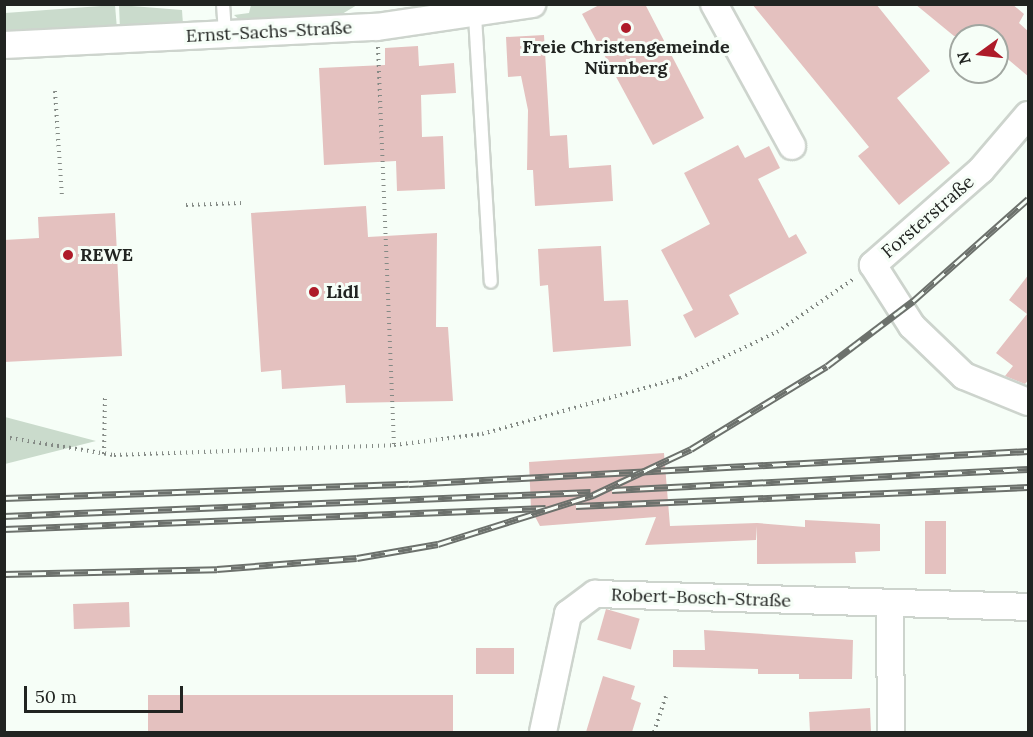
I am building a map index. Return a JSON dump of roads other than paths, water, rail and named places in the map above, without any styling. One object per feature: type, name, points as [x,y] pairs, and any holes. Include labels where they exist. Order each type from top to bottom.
[{"type":"street","name":"Ernst-Sachs-Straße","points":[[4,45],[225,35],[379,16],[475,16],[532,4]]},
{"type":"street","points":[[714,4],[792,146]]},
{"type":"street","name":"Forsterstraße","points":[[1029,115],[981,170],[873,265],[912,326],[964,376],[1029,402]]},
{"type":"street","name":"Robert-Bosch-Straße","points":[[543,732],[568,614],[595,594],[1029,607]]},
{"type":"street","points":[[890,603],[891,732]]},
{"type":"lane","points":[[223,4],[225,35]]},
{"type":"lane","points":[[475,16],[491,282]]},
{"type":"railway","points":[[4,574],[217,569],[357,558],[438,544],[593,495],[691,449],[827,366],[913,301],[1028,199]]},
{"type":"railway","points":[[4,498],[409,484],[1028,451]]},
{"type":"railway","points":[[612,490],[1028,469]]},
{"type":"railway","points":[[576,506],[1028,487]]},
{"type":"railway","points":[[4,516],[591,492]]},
{"type":"railway","points":[[4,529],[546,508]]},
{"type":"place","name":"Freie Christengemeinde Nürnberg","points":[[626,28]]},
{"type":"place","name":"REWE","points":[[68,255]]},
{"type":"place","name":"Lidl","points":[[314,292]]}]
